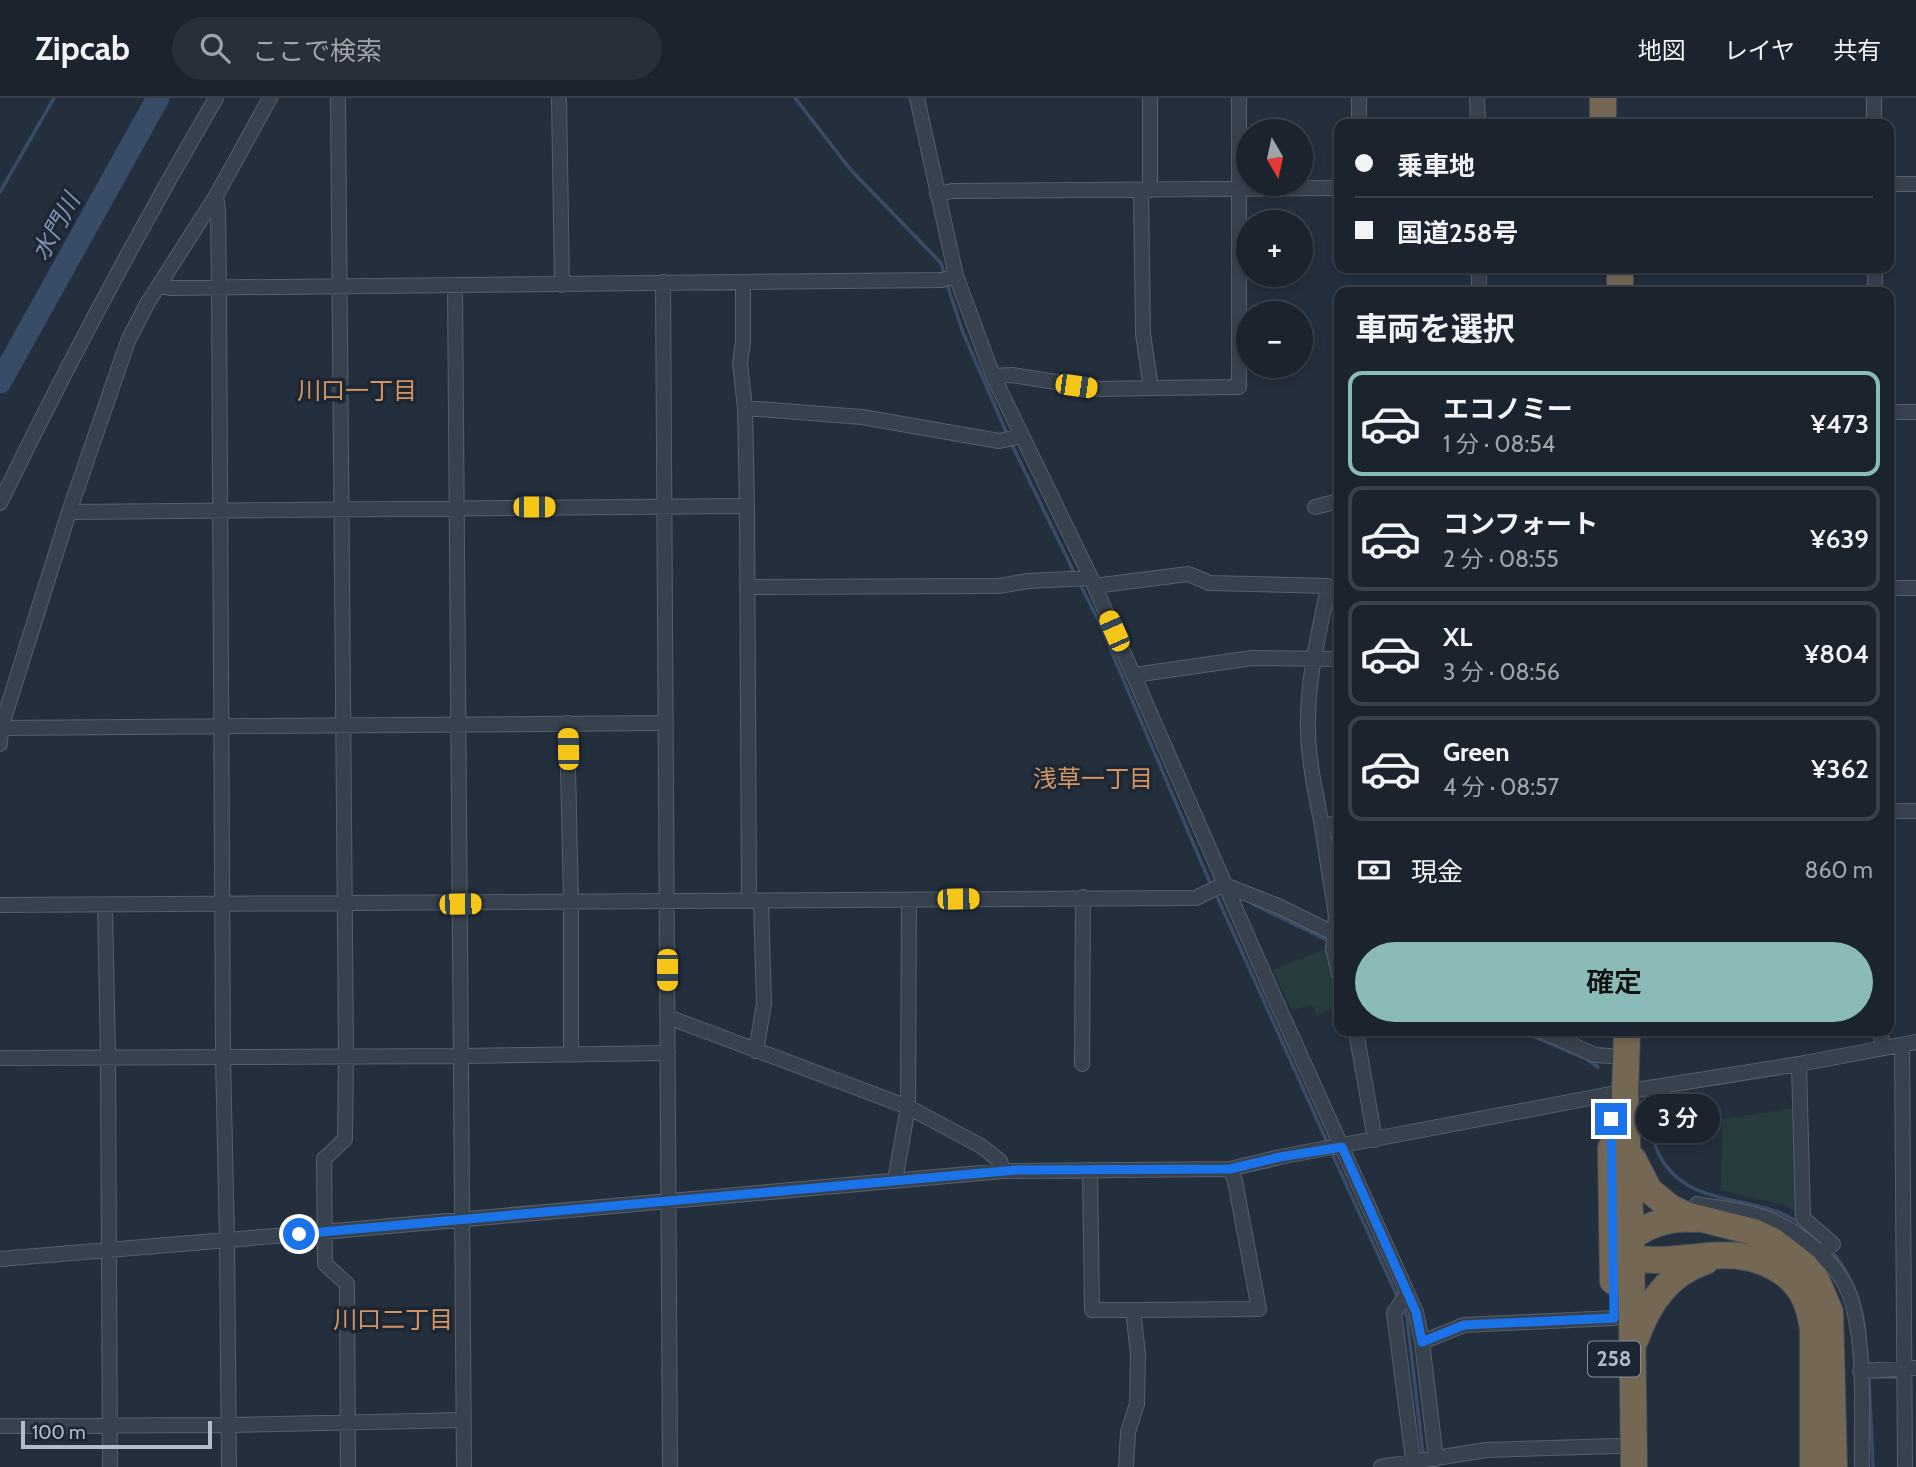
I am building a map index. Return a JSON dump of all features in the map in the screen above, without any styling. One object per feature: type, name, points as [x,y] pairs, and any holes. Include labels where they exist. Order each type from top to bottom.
[{"type":"highway","points":[[1603,98],[1603,119]]},
{"type":"highway","points":[[1619,98],[1619,119]]},
{"type":"highway","name":"258","points":[[1626,1036],[1618,1094],[1632,1359],[1634,1467]]},
{"type":"highway","name":"258","points":[[1610,1043],[1629,1147],[1625,1249],[1614,1318],[1617,1456]]},
{"type":"highway","points":[[1629,1147],[1640,1176],[1660,1201],[1671,1208],[1700,1212],[1773,1241],[1804,1265],[1816,1279],[1830,1312],[1834,1467]]},
{"type":"highway","points":[[1625,1249],[1655,1223],[1685,1219],[1700,1212]]},
{"type":"highway","points":[[1625,1249],[1750,1257],[1776,1268],[1799,1288],[1806,1300],[1813,1330],[1813,1467]]},
{"type":"highway","points":[[1632,1359],[1642,1321],[1659,1292],[1671,1280],[1697,1265],[1735,1255]]},
{"type":"street","points":[[0,503],[110,287],[216,98]]},
{"type":"street","points":[[0,744],[1,728],[69,512],[128,341],[147,304],[161,286],[216,196],[270,98]]},
{"type":"street","points":[[338,98],[345,1139],[324,1159],[323,1232],[325,1264],[347,1284],[348,1467]]},
{"type":"street","points":[[559,98],[562,285]]},
{"type":"street","points":[[917,98],[937,194],[949,278],[993,376],[1014,438],[1135,675],[1218,888],[1403,1299],[1416,1312],[1422,1342],[1422,1462]]},
{"type":"street","points":[[1150,98],[1143,334],[1151,388]]},
{"type":"street","points":[[1239,98],[1239,119]]},
{"type":"street","points":[[1359,98],[1359,119]]},
{"type":"street","points":[[1477,98],[1478,119]]},
{"type":"street","points":[[1874,98],[1874,119]]},
{"type":"street","points":[[1894,184],[1916,184]]},
{"type":"street","points":[[1313,188],[1334,188]]},
{"type":"street","points":[[937,194],[952,191],[1236,189]]},
{"type":"street","points":[[216,196],[229,1467]]},
{"type":"street","points":[[993,376],[1012,375],[1100,389],[1239,387],[1240,196]]},
{"type":"street","points":[[161,286],[562,285],[949,278]]},
{"type":"street","points":[[663,282],[670,1467]]},
{"type":"street","points":[[743,282],[744,342],[740,363],[745,408],[755,901],[764,1004],[756,1051]]},
{"type":"street","points":[[455,286],[464,1467]]},
{"type":"street","points":[[745,408],[862,417],[999,441],[1014,438]]},
{"type":"street","points":[[1894,412],[1916,412]]},
{"type":"street","points":[[1315,507],[1334,502]]},
{"type":"street","points":[[69,512],[747,506]]},
{"type":"street","points":[[747,587],[999,586],[1028,581],[1085,581],[1188,574],[1210,583],[1328,586],[1309,686],[1309,754],[1334,903]]},
{"type":"street","points":[[1894,588],[1916,588]]},
{"type":"street","points":[[1135,675],[1252,658],[1334,659]]},
{"type":"street","points":[[567,723],[571,1054]]},
{"type":"street","points":[[1,728],[666,723]]},
{"type":"street","points":[[1894,811],[1916,811]]},
{"type":"street","points":[[1322,826],[1334,824]]},
{"type":"street","points":[[0,905],[1196,898],[1218,888],[1278,906],[1334,939]]},
{"type":"street","points":[[1082,1064],[1083,897]]},
{"type":"street","points":[[895,1181],[908,1107],[909,900]]},
{"type":"street","points":[[105,905],[110,1467]]},
{"type":"street","points":[[668,1017],[908,1107],[981,1146],[1000,1161],[1003,1171]]},
{"type":"street","points":[[1357,1036],[1376,1140]]},
{"type":"street","points":[[1553,1036],[1595,1055],[1610,1043]]},
{"type":"street","points":[[1881,1036],[1882,1048]]},
{"type":"street","points":[[0,1259],[1003,1171],[1230,1169],[1618,1094],[1909,1043],[1907,1373],[1910,1422],[1905,1467]]},
{"type":"street","points":[[0,1058],[668,1053]]},
{"type":"street","points":[[1799,1064],[1803,1218],[1833,1244],[1822,1253]]},
{"type":"street","points":[[1090,1170],[1092,1310],[1259,1310],[1235,1181],[1230,1169]]},
{"type":"street","points":[[1700,1212],[1760,1215],[1790,1230],[1822,1253],[1844,1284],[1853,1304],[1866,1370],[1862,1467]]},
{"type":"street","points":[[1403,1299],[1394,1313],[1422,1462]]},
{"type":"street","points":[[1126,1467],[1128,1432],[1137,1404],[1138,1354],[1133,1310]]},
{"type":"street","points":[[1422,1342],[1464,1325],[1614,1318]]},
{"type":"street","points":[[1866,1370],[1907,1373]]},
{"type":"street","points":[[0,1426],[463,1420]]},
{"type":"street","points":[[1381,1467],[1486,1450],[1617,1456]]},
{"type":"green space","points":[[1326,949],[1334,974],[1334,1007],[1317,1015],[1313,1005],[1292,1010],[1273,970]]},
{"type":"green space","points":[[1795,1108],[1797,1213],[1784,1205],[1721,1190],[1722,1119]]},
{"type":"waterway","points":[[0,192],[54,98]]},
{"type":"waterway","name":"水門川","points":[[0,382],[158,98]]},
{"type":"waterway","points":[[795,98],[850,169],[941,263],[945,276]]},
{"type":"waterway","points":[[947,284],[962,330],[1008,436]]},
{"type":"waterway","points":[[1011,443],[1075,574]]},
{"type":"waterway","points":[[1080,584],[1098,620],[1211,885]]},
{"type":"waterway","points":[[1215,892],[1328,1144]]},
{"type":"waterway","points":[[1253,904],[1331,942]]},
{"type":"waterway","points":[[1533,1036],[1598,1067]]},
{"type":"waterway","points":[[1643,1108],[1660,1156],[1677,1178],[1710,1195],[1765,1208],[1799,1223]]},
{"type":"waterway","points":[[1331,1151],[1399,1300]]},
{"type":"waterway","points":[[1835,1255],[1856,1292],[1865,1333]]},
{"type":"waterway","points":[[1402,1307],[1407,1317],[1423,1454]]},
{"type":"waterway","points":[[1873,1467],[1869,1377],[1900,1377]]},
{"type":"district","name":"川口一丁目","points":[[357,391]]},
{"type":"district","name":"浅草一丁目","points":[[1093,779]]},
{"type":"district","name":"川口二丁目","points":[[393,1320]]},
{"type":"route","points":[[299,1234],[1016,1170],[1230,1169],[1280,1157],[1342,1147],[1416,1312],[1422,1342],[1464,1325],[1614,1318],[1611,1119]]}]
